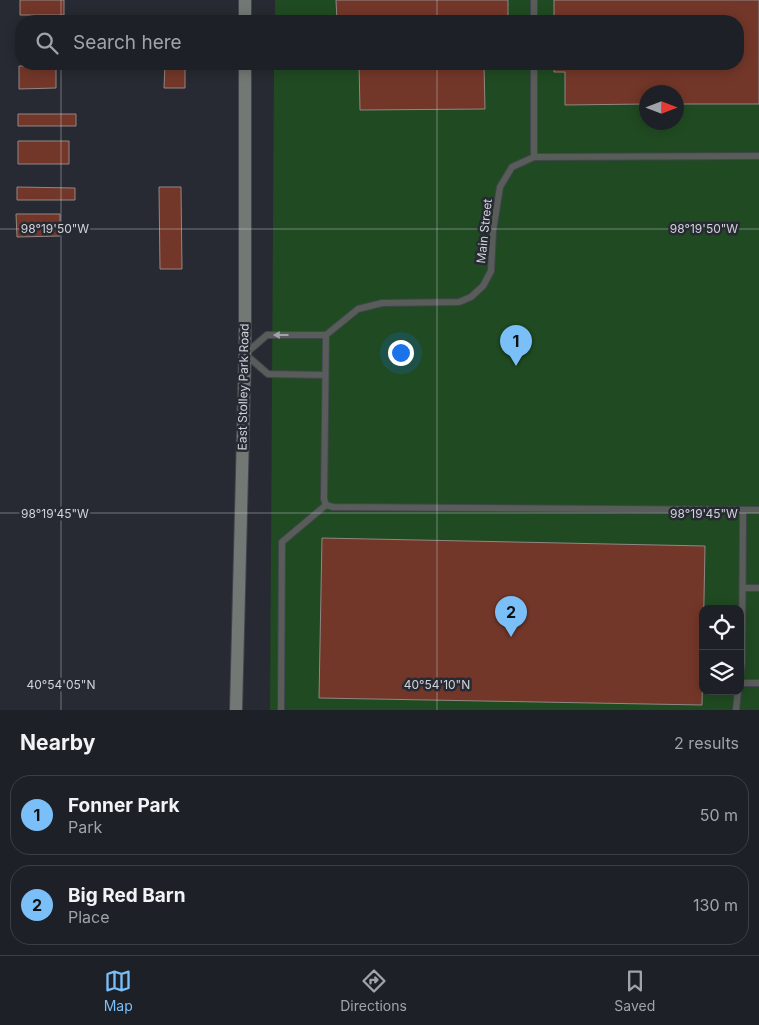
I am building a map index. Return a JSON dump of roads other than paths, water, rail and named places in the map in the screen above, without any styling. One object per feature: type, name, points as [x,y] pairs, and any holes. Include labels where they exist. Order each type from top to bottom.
[{"type":"street","points":[[244,0],[244,15]]},
{"type":"street","name":"East Stolley Park Road","points":[[236,710],[244,354],[244,70]]},
{"type":"lane","points":[[534,0],[534,15]]},
{"type":"lane","points":[[534,70],[534,157]]},
{"type":"lane","name":"Main Street","points":[[326,335],[358,309],[382,303],[458,302],[471,298],[483,286],[491,271],[493,231],[500,187],[512,167],[534,157],[759,156]]},
{"type":"lane","points":[[325,375],[268,374],[244,354],[268,335],[326,335],[324,499],[326,504],[333,507],[759,510]]},
{"type":"lane","points":[[281,710],[282,542],[326,504]]},
{"type":"lane","points":[[742,650],[743,511]]},
{"type":"lane","points":[[742,588],[759,588]]},
{"type":"lane","points":[[744,683],[759,683]]},
{"type":"lane","points":[[736,710],[738,695]]},
{"type":"place","name":"Fonner Park","points":[[516,366]]},
{"type":"place","name":"Big Red Barn","points":[[511,637]]}]
